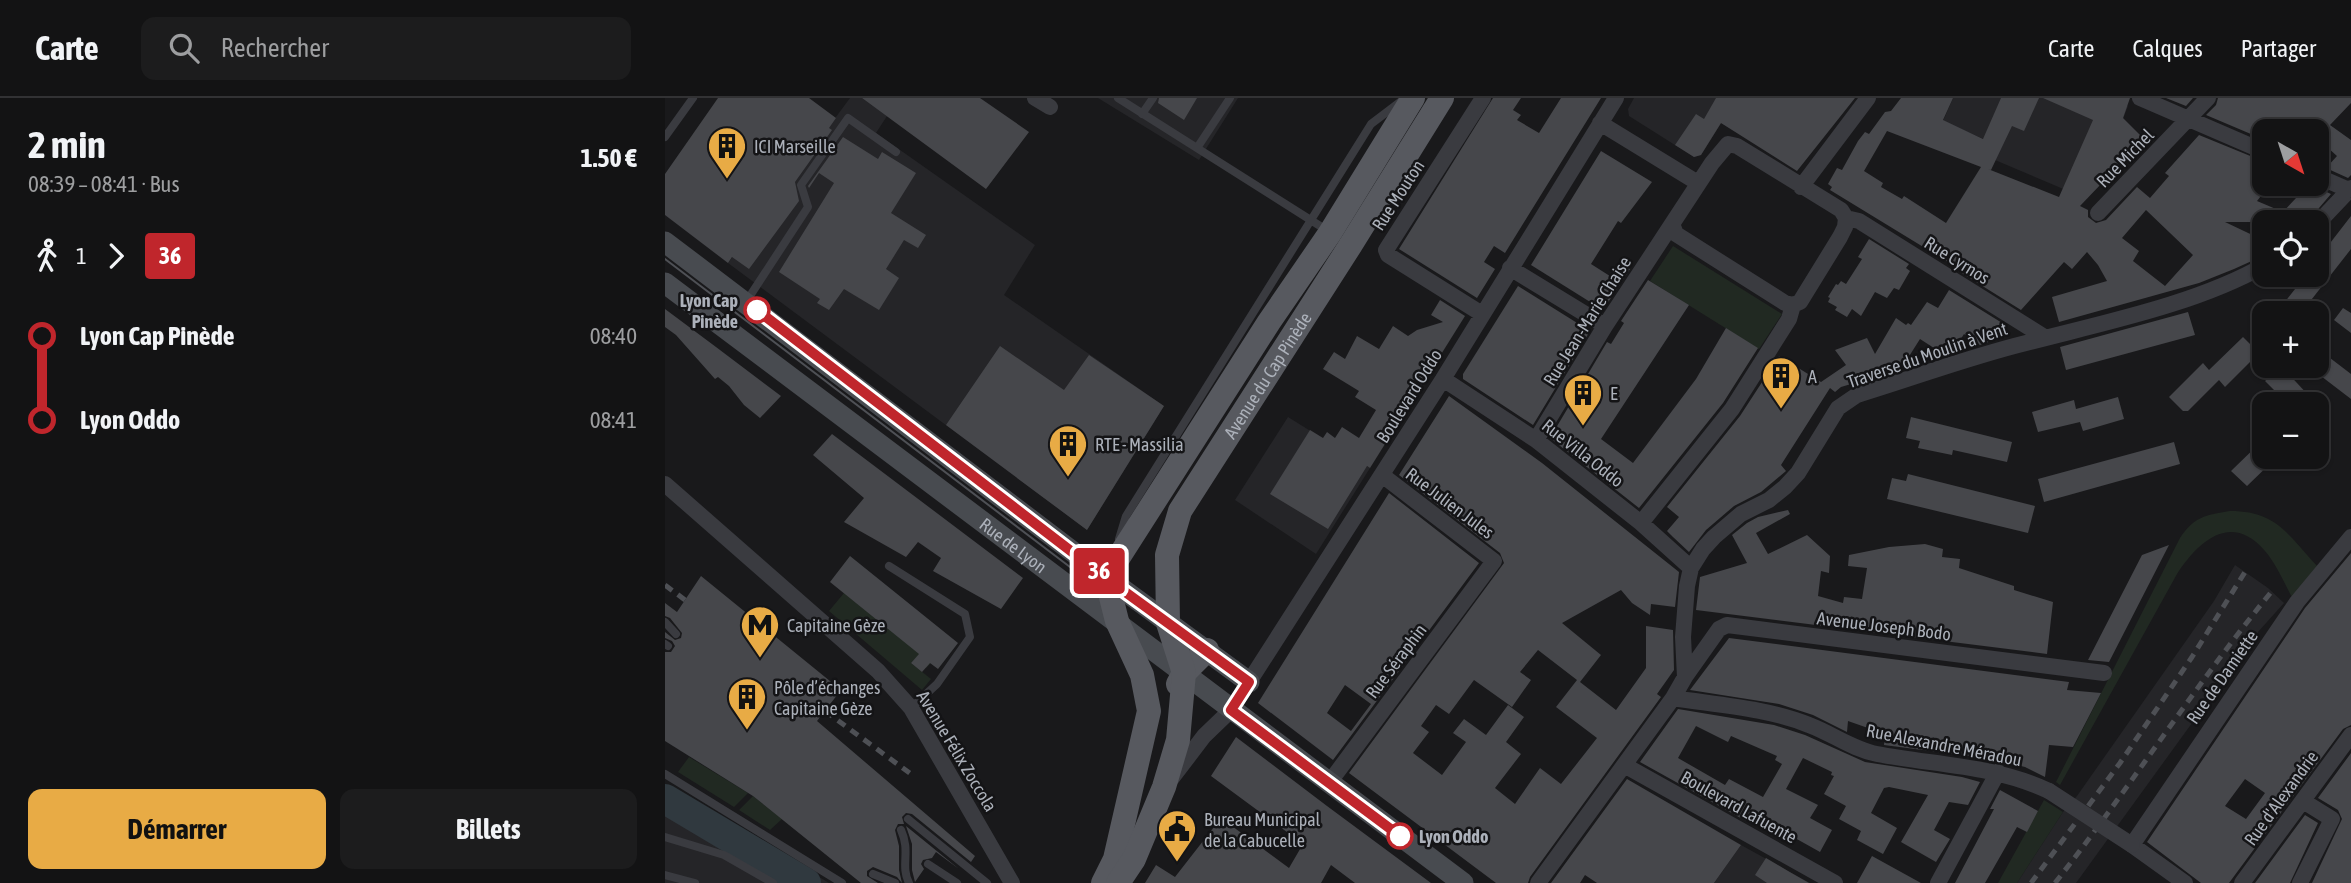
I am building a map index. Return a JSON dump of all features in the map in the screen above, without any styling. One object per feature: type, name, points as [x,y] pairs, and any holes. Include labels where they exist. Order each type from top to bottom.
[{"type":"main road","name":"Avenue du Cap Pinède","points":[[1106,578],[1269,322],[1331,233],[1413,98]]},
{"type":"main road","name":"Avenue du Cap Pinède","points":[[1184,673],[1168,623],[1167,555],[1180,511],[1291,336],[1331,233],[1442,98]]},
{"type":"main road","points":[[1103,883],[1115,859],[1149,711],[1142,675],[1117,621],[1106,578]]},
{"type":"main road","points":[[1141,749],[1184,673],[1207,650]]},
{"type":"main road","points":[[1118,883],[1134,859],[1164,788],[1178,740],[1184,673]]},
{"type":"street","points":[[1035,98],[1050,107]]},
{"type":"street","name":"Rue Mouton","points":[[1482,314],[1388,255],[1386,250],[1483,98]]},
{"type":"street","name":"Boulevard Oddo","points":[[1164,788],[1204,736],[1231,710],[1383,475],[1616,98]]},
{"type":"street","points":[[1801,187],[1868,98]]},
{"type":"street","points":[[2140,98],[2252,146]]},
{"type":"street","name":"Rue Michel","points":[[2098,213],[2208,98]]},
{"type":"street","points":[[1600,123],[1698,183]]},
{"type":"street","name":"Rue Jean-Marie Chaise","points":[[1536,440],[1605,326],[1721,149],[1728,144],[1737,146],[1801,187]]},
{"type":"street","points":[[2329,181],[2350,189],[2329,211]]},
{"type":"street","name":"Rue Cyrnos","points":[[1801,187],[1840,210],[1846,218],[1859,221],[2046,338]]},
{"type":"street","points":[[1672,224],[1676,234],[1793,305],[1800,302],[1840,237],[1846,218]]},
{"type":"street","name":"Rue de Lyon","points":[[665,242],[1106,578],[1249,682]]},
{"type":"street","points":[[1510,268],[1605,326]]},
{"type":"street","name":"Traverse du Moulin à Vent","points":[[1685,677],[1683,637],[1691,568],[1714,537],[1741,514],[1769,500],[1798,473],[1838,408],[1857,395],[2025,343],[2178,302],[2239,280],[2252,272]]},
{"type":"street","name":"Rue de Lyon","points":[[665,283],[1463,883]]},
{"type":"street","points":[[1641,523],[1732,409],[1789,319],[1793,305]]},
{"type":"street","name":"Rue Villa Oddo","points":[[1443,379],[1536,440],[1641,523],[1691,568]]},
{"type":"street","name":"Rue Julien Jules","points":[[1383,475],[1495,561]]},
{"type":"street","name":"Avenue Félix Zoccola","points":[[665,484],[879,671],[911,708],[1012,883]]},
{"type":"street","name":"Rue de Damiette","points":[[2132,845],[2297,602],[2351,537]]},
{"type":"street","name":"Rue Séraphin","points":[[1329,783],[1495,561]]},
{"type":"street","name":"Avenue Joseph Bodo","points":[[1685,677],[1719,629],[1727,625],[2104,673]]},
{"type":"street","points":[[1538,883],[1673,698],[1685,677]]},
{"type":"street","name":"Rue Alexandre Méradou","points":[[1673,698],[1767,713],[1810,725],[1850,747],[1876,754],[1998,772],[2023,779],[2049,791],[2185,883]]},
{"type":"street","name":"Rue d'Alexandrie","points":[[2242,883],[2351,735]]},
{"type":"street","name":"Boulevard Lafuente","points":[[1624,765],[1835,883]]},
{"type":"street","points":[[1938,883],[1998,772]]},
{"type":"street","points":[[2300,883],[2332,819],[2303,801]]},
{"type":"lane","points":[[665,138],[694,98]]},
{"type":"lane","points":[[1118,98],[1331,233]]},
{"type":"lane","points":[[1142,114],[1153,98]]},
{"type":"lane","points":[[1197,148],[1230,98]]},
{"type":"lane","name":"Avenue du Cap Pinède","points":[[1331,233],[1371,124],[1405,98]]},
{"type":"lane","points":[[746,302],[808,207],[801,185],[848,118],[896,152]]},
{"type":"lane","points":[[889,566],[965,614],[969,626],[970,637],[937,684],[911,708]]},
{"type":"lane","points":[[665,622],[676,634]]},
{"type":"lane","points":[[665,774],[842,883]]},
{"type":"lane","points":[[908,820],[987,883]]},
{"type":"lane","points":[[901,830],[907,844],[905,874],[909,883]]},
{"type":"lane","points":[[665,837],[724,855],[773,883]]},
{"type":"lane","points":[[928,864],[957,883]]},
{"type":"lane","points":[[873,874],[895,883]]},
{"type":"lane","points":[[665,875],[695,883]]},
{"type":"shaded area","points":[[850,98],[862,98],[887,116],[876,133],[1035,245],[1004,295],[1164,406],[1087,530],[728,263]]},
{"type":"shaded area","points":[[1098,98],[1238,98],[1199,160]]},
{"type":"shaded area","points":[[1634,98],[1756,98],[1736,132],[1721,123],[1701,155],[1694,157],[1629,116],[1628,109]]},
{"type":"shaded area","points":[[1953,98],[2109,98],[2128,106],[2123,119],[2144,139],[2096,189],[2093,186],[2087,199],[1995,160],[1988,141],[1943,121]]},
{"type":"shaded area","points":[[1673,246],[1782,314],[1759,349],[1650,281]]},
{"type":"shaded area","points":[[1288,417],[1370,468],[1316,554],[1235,500]]},
{"type":"shaded area","points":[[2230,511],[2246,512],[2271,520],[2289,535],[2318,567],[2293,599],[2269,556],[2252,539],[2240,533],[2228,532],[2205,542],[2177,574],[2060,785],[2056,782],[2180,538],[2190,525],[2201,518]]},
{"type":"shaded area","points":[[2235,565],[2284,603],[2258,632],[2076,883],[2017,883],[2063,812],[2214,601]]},
{"type":"shaded area","points":[[844,593],[931,663],[926,668],[915,659],[911,663],[931,679],[922,690],[829,611]]},
{"type":"shaded area","points":[[689,757],[748,793],[734,807],[678,772]]},
{"type":"shaded area","points":[[665,785],[753,836],[829,883],[665,883]]},
{"type":"shaded area","points":[[753,796],[782,819],[770,830],[739,810]]},
{"type":"shaded area","points":[[2044,800],[2063,812],[2017,883],[1998,883]]},
{"type":"shaded area","points":[[1741,845],[1810,883],[1714,883]]},
{"type":"building","name":"ICI Marseille","points":[[718,98],[809,98],[836,118],[829,128],[832,130],[795,182],[799,201],[749,269],[732,257],[728,263],[665,215],[665,174]]},
{"type":"building","points":[[862,98],[980,98],[1029,132],[986,189]]},
{"type":"building","points":[[1159,98],[1197,98],[1184,120],[1158,103]]},
{"type":"building","points":[[1493,98],[1521,98],[1513,110],[1521,115],[1517,120],[1539,133],[1561,98],[1601,98],[1505,253],[1494,246],[1484,262],[1495,269],[1477,298],[1399,249]]},
{"type":"building","points":[[1716,98],[1855,98],[1797,171],[1721,123],[1701,155],[1694,157],[1675,145],[1696,114],[1704,119]]},
{"type":"building","points":[[1901,98],[1953,98],[1943,120],[1983,139],[2001,98],[2039,98],[2024,131],[2012,126],[1991,170],[1988,169],[2059,197],[2093,120],[2043,98],[2130,98],[2123,118],[2144,139],[2080,206],[2088,210],[2088,217],[2096,223],[2106,220],[2137,187],[2150,198],[2169,176],[2165,173],[2199,135],[2252,157],[2252,196],[2261,196],[2257,201],[2278,210],[2252,210],[2252,222],[2225,222],[2252,235],[2252,261],[2199,283],[2059,322],[2052,297],[2107,281],[2087,252],[2072,269],[2064,262],[2021,310],[1830,190],[1832,187],[1828,184],[1837,168],[1842,170],[1858,141],[1865,132],[1869,134],[1885,112],[1891,111]],"holes":[[[1887,131],[1981,167],[1946,223],[1904,196],[1902,199],[1881,187],[1883,183],[1864,171]],[[2146,210],[2193,255],[2165,286],[2133,261],[2139,251],[2122,238]]]},
{"type":"building","points":[[2166,98],[2193,98],[2186,106]]},
{"type":"building","points":[[2218,98],[2351,98],[2351,103],[2330,125],[2351,140],[2351,175],[2348,178],[2329,169],[2329,165],[2337,156],[2329,149],[2329,119],[2252,119],[2252,134],[2206,115],[2216,105]]},
{"type":"building","points":[[843,137],[878,159],[882,152],[916,173],[891,213],[926,235],[918,248],[904,240],[886,269],[899,278],[879,310],[844,289],[829,310],[817,303],[820,299],[779,272],[834,183],[819,173],[809,188],[808,186]]},
{"type":"building","points":[[1601,151],[1652,182],[1621,223],[1618,221],[1591,264],[1613,278],[1622,264],[1630,269],[1603,310],[1531,265]]},
{"type":"building","points":[[2331,194],[2317,210],[2285,210],[2298,196]]},
{"type":"building","points":[[2351,216],[2351,249],[2329,277],[2329,244]]},
{"type":"building","points":[[1869,239],[1909,264],[1906,268],[1910,271],[1899,290],[1894,288],[1887,298],[1875,292],[1861,316],[1852,309],[1847,317],[1835,310],[1837,307],[1828,302],[1828,297],[1836,284],[1841,281],[1846,284],[1862,259],[1858,257]]},
{"type":"building","points":[[1648,280],[1689,305],[1601,439],[1633,463],[1696,379],[1726,328],[1758,348],[1723,403],[1639,508],[1550,438],[1607,342],[1611,344],[1624,323],[1621,321]]},
{"type":"building","points":[[1518,286],[1590,331],[1533,425],[1463,379],[1463,374]]},
{"type":"building","points":[[2297,287],[2321,287],[2310,301],[2286,301]]},
{"type":"building","points":[[1949,290],[2007,326],[1994,340],[1980,345],[1964,334],[1952,353],[1940,357],[1937,350],[1920,339],[1901,369],[1841,387],[1835,392],[1830,388],[1781,465],[1786,471],[1761,492],[1734,506],[1706,530],[1689,552],[1667,531],[1679,517],[1667,507],[1740,416],[1779,356],[1821,382],[1846,365],[1835,350],[1867,338],[1875,354],[1896,318],[1906,325],[1911,325],[1927,302],[1938,308]]},
{"type":"building","points":[[1440,300],[1465,316],[1370,468],[1367,466],[1328,529],[1270,494],[1310,430],[1323,438],[1327,432],[1335,438],[1342,427],[1359,438],[1376,410],[1355,397],[1359,391],[1323,369],[1334,352],[1345,359],[1357,336],[1379,349],[1393,326],[1408,336],[1417,330],[1443,322],[1431,315]]},
{"type":"building","points":[[2343,308],[2351,313],[2351,333],[2334,320]]},
{"type":"building","points":[[665,309],[781,396],[760,418],[744,405],[729,386],[718,377],[715,379],[676,335],[665,327]]},
{"type":"building","points":[[2188,312],[2195,335],[2066,370],[2060,347]]},
{"type":"building","points":[[2243,337],[2252,346],[2252,360],[2225,387],[2219,380],[2188,411],[2183,411],[2169,397],[2203,363],[2209,370]]},
{"type":"building","name":"RTE - Massilia","points":[[1000,346],[1064,390],[1089,355],[1164,406],[1087,530],[946,425]]},
{"type":"building","points":[[2329,357],[2351,374],[2351,399],[2324,378],[2329,378]]},
{"type":"building","points":[[2268,378],[2292,378],[2305,392],[2276,392],[2265,381]]},
{"type":"building","points":[[1449,396],[1542,463],[1679,572],[1675,607],[1651,604],[1650,615],[1632,603],[1621,590],[1562,623],[1601,655],[1580,682],[1616,710],[1646,668],[1646,626],[1673,630],[1674,670],[1657,694],[1661,697],[1528,883],[1496,883],[1349,773],[1504,563],[1500,553],[1399,475]],"holes":[[[1538,650],[1577,680],[1556,707],[1597,738],[1561,784],[1540,768],[1515,804],[1495,788],[1521,754],[1506,742],[1524,717],[1508,705],[1486,735],[1464,719],[1453,733],[1466,742],[1442,775],[1413,753],[1429,732],[1421,726],[1436,705],[1449,714],[1474,680],[1512,707],[1531,680],[1520,672]]]},
{"type":"building","points":[[2118,397],[2124,419],[2083,431],[2080,422],[2038,432],[2032,412],[2074,400],[2076,409]]},
{"type":"building","points":[[1911,417],[2012,442],[2007,462],[1953,450],[1952,455],[1918,448],[1920,441],[1906,438]]},
{"type":"building","points":[[832,434],[1023,578],[1001,609],[933,571],[941,558],[918,542],[906,557],[844,522],[864,498],[813,455]]},
{"type":"building","points":[[2174,442],[2180,464],[2044,502],[2038,479]]},
{"type":"building","points":[[2252,451],[2252,469],[2265,469],[2247,486],[2231,471]]},
{"type":"building","points":[[1908,474],[2035,506],[2028,533],[1887,499],[1892,478],[1906,481]]},
{"type":"building","points":[[1389,493],[1479,563],[1333,760],[1258,703]],"holes":[[[1345,685],[1371,704],[1351,731],[1327,713]]]},
{"type":"building","points":[[1788,510],[1790,514],[1756,533],[1768,554],[1807,535],[1830,556],[1829,573],[1821,571],[1818,596],[1843,603],[1844,597],[1862,599],[1867,568],[1848,566],[1849,555],[1889,547],[1925,544],[1943,549],[1942,557],[1960,559],[1959,568],[2053,602],[2047,654],[1696,610],[1700,577],[1747,563],[1732,535],[1758,517]]},
{"type":"building","points":[[2169,545],[2109,662],[2088,660],[2142,555]]},
{"type":"building","points":[[2351,553],[2351,725],[2343,729],[2229,883],[2201,883],[2147,842],[2305,608]],"holes":[[[2245,779],[2265,793],[2246,819],[2225,806]]]},
{"type":"building","points":[[850,556],[958,643],[938,669],[930,663],[922,672],[911,663],[919,654],[830,582]]},
{"type":"building","name":"Pôle d’échanges Capitaine Gèze","points":[[701,576],[841,690],[817,721],[975,856],[971,862],[912,814],[906,813],[902,817],[904,824],[898,824],[895,830],[902,883],[897,877],[873,867],[867,871],[867,876],[878,883],[861,883],[753,796],[665,741],[665,652],[671,652],[675,646],[665,638],[665,632],[675,640],[681,638],[682,633],[670,618],[665,616],[665,603],[677,612]]},
{"type":"building","points":[[1729,638],[2069,682],[2067,690],[2101,693],[2073,747],[2049,745],[2045,777],[2025,767],[1992,759],[1884,745],[1885,734],[1848,721],[1847,732],[1813,715],[1779,704],[1690,690]]},
{"type":"building","points":[[1678,709],[1774,725],[1805,735],[1865,762],[1980,782],[1968,805],[1949,802],[1934,830],[1950,839],[1936,862],[1901,842],[1928,795],[1884,788],[1871,813],[1897,828],[1883,854],[1857,840],[1861,831],[1839,819],[1846,806],[1824,794],[1834,776],[1831,775],[1832,772],[1803,758],[1786,789],[1818,805],[1810,818],[1832,830],[1820,852],[1750,813],[1746,821],[1640,762]],"holes":[[[1696,726],[1728,742],[1731,736],[1777,756],[1775,760],[1782,764],[1763,797],[1729,779],[1725,785],[1678,758]]]},
{"type":"building","points":[[1236,737],[1431,883],[1355,883],[1331,865],[1321,883],[1145,883],[1156,865],[1175,877],[1221,818],[1289,868],[1303,844],[1211,776]]},
{"type":"building","points":[[2351,753],[2351,883],[2312,883],[2342,819],[2338,810],[2318,798]]},
{"type":"building","points":[[1627,779],[1741,845],[1714,883],[1597,883],[1585,875],[1580,883],[1551,883]]},
{"type":"building","points":[[2000,790],[2038,811],[2027,832],[2017,827],[1985,883],[1955,883],[1994,809],[1990,809]]},
{"type":"building","points":[[2305,815],[2318,823],[2290,883],[2255,883]]},
{"type":"building","points":[[906,826],[959,869],[936,852],[932,858],[923,860],[921,864],[924,869],[915,882],[912,844]]},
{"type":"building","points":[[1872,856],[1921,883],[1857,883]]},
{"type":"building","points":[[1766,858],[1809,883],[1767,883],[1755,875]]},
{"type":"waterway","points":[[665,799],[806,883]]},
{"type":"tram line","points":[[665,259],[1070,567]]},
{"type":"railway","points":[[2031,883],[2120,763],[2192,657],[2245,572]]},
{"type":"railway","points":[[665,585],[685,600]]},
{"type":"railway","points":[[2055,883],[2272,591]]},
{"type":"railway","points":[[825,711],[915,777]]},
{"type":"bus line","name":"36","points":[[757,310],[1106,578],[1249,682],[1231,710],[1400,836]]},
{"type":"place","name":"ICI Marseille","points":[[727,180]]},
{"type":"place","name":"Lyon Cap Pinède","points":[[757,310]]},
{"type":"place","name":"A","points":[[1781,410]]},
{"type":"place","name":"E","points":[[1583,427]]},
{"type":"place","name":"RTE - Massilia","points":[[1068,478]]},
{"type":"place","name":"Capitaine Gèze","points":[[760,659]]},
{"type":"place","name":"Pôle d’échanges Capitaine Gèze","points":[[747,731]]},
{"type":"place","name":"Lyon Oddo","points":[[1400,836]]},
{"type":"place","name":"Bureau Municipal de la Cabucelle","points":[[1177,863]]}]
